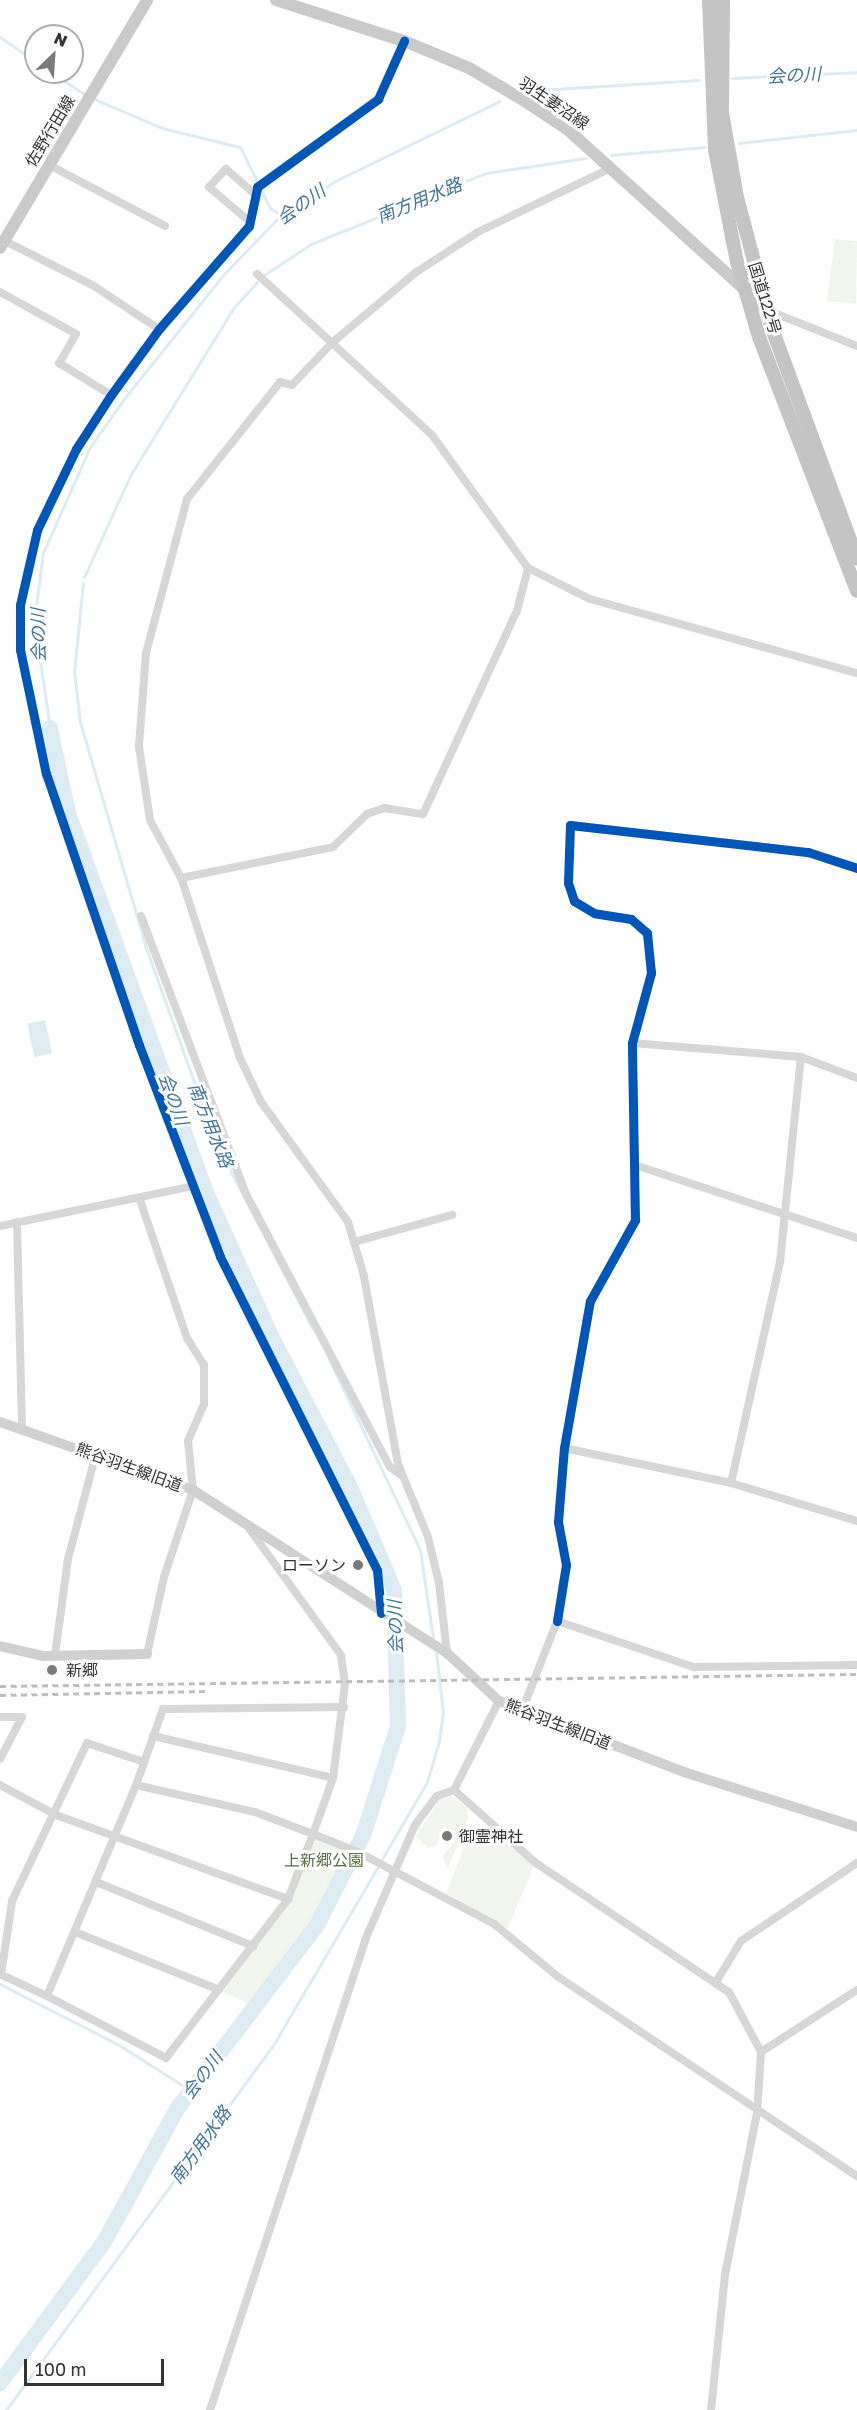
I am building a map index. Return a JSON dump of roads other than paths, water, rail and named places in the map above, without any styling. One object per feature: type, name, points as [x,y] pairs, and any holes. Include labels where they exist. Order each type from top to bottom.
[{"type":"highway","name":"国道122号","points":[[709,0],[715,150],[745,294],[857,591]]},
{"type":"highway","name":"国道122号","points":[[723,0],[722,113],[766,309],[857,559]]},
{"type":"main road","name":"佐野行田線","points":[[2,242],[147,0]]},
{"type":"main road","name":"羽生妻沼線","points":[[276,0],[404,40],[469,68],[523,100],[567,129],[745,294],[766,309]]},
{"type":"street","points":[[381,1613],[377,1570],[220,1256],[193,1186],[46,774],[20,650],[20,605],[38,530],[76,449],[111,395],[159,329],[250,222],[256,188],[378,99],[404,40]]},
{"type":"street","points":[[49,165],[165,226]]},
{"type":"street","points":[[447,1653],[430,1546],[403,1477],[354,1242],[326,1184],[261,1102],[240,1058],[181,878],[150,820],[139,746],[146,653],[187,499],[232,437],[280,382],[292,386],[333,342],[415,273],[478,232],[611,168]]},
{"type":"street","points":[[250,222],[209,187],[226,169],[255,194]]},
{"type":"street","points":[[2,242],[94,286],[159,329]]},
{"type":"street","points":[[257,274],[432,435],[528,568],[590,599],[857,674]]},
{"type":"street","points":[[0,292],[76,334],[59,363],[111,395]]},
{"type":"street","points":[[766,309],[857,346]]},
{"type":"street","points":[[181,878],[333,847],[366,814],[384,808],[423,814],[517,611],[528,568]]},
{"type":"street","points":[[522,1711],[557,1621],[566,1565],[558,1522],[564,1448],[590,1301],[635,1220],[638,1167],[632,1043],[651,973],[646,933],[631,919],[594,913],[574,901],[568,883],[570,825],[808,852],[857,868]]},
{"type":"street","points":[[141,916],[246,1194],[390,1467],[403,1477]]},
{"type":"street","points":[[632,1043],[801,1057],[857,1078]]},
{"type":"street","points":[[731,1483],[786,1214],[801,1057]]},
{"type":"street","points":[[638,1167],[857,1238]]},
{"type":"street","points":[[0,1226],[140,1200],[193,1186]]},
{"type":"street","points":[[0,1646],[55,1656],[147,1654],[164,1577],[193,1490],[188,1441],[204,1404],[204,1365],[187,1338],[140,1200]]},
{"type":"street","points":[[354,1242],[452,1215]]},
{"type":"street","points":[[17,1222],[22,1428]]},
{"type":"street","name":"熊谷羽生線旧道","points":[[0,1422],[193,1490],[381,1613],[447,1653],[499,1701],[687,1773],[857,1827]]},
{"type":"street","points":[[564,1448],[731,1483],[857,1521]]},
{"type":"street","points":[[55,1656],[68,1559],[96,1454]]},
{"type":"street","points":[[144,1762],[87,1743],[56,1815],[12,1901],[1,1975],[166,2058],[288,1899],[333,1778],[344,1707],[340,1655],[247,1526]]},
{"type":"street","points":[[557,1621],[694,1667],[857,1665]]},
{"type":"street","points":[[210,2410],[365,1940],[399,1873],[415,1825],[437,1796],[454,1790],[499,1701]]},
{"type":"street","points":[[46,1996],[136,1785],[162,1708],[344,1707]]},
{"type":"street","points":[[0,1717],[22,1717],[0,1759]]},
{"type":"street","points":[[153,1736],[333,1778]]},
{"type":"street","points":[[0,1785],[56,1815],[288,1899]]},
{"type":"street","points":[[136,1785],[255,1812],[350,1848],[494,1924],[557,1976],[757,2113],[857,2176]]},
{"type":"street","points":[[454,1790],[536,1863],[729,1992],[761,2052],[757,2113],[725,2276],[711,2410]]},
{"type":"street","points":[[716,1982],[741,1941],[857,1863]]},
{"type":"street","points":[[96,1882],[253,1946]]},
{"type":"street","points":[[75,1932],[219,1990]]},
{"type":"street","points":[[761,2052],[857,1990]]},
{"type":"waterway","points":[[0,37],[24,54]]},
{"type":"waterway","name":"会の川","points":[[732,78],[857,72]]},
{"type":"waterway","name":"会の川","points":[[538,90],[699,80]]},
{"type":"waterway","points":[[69,84],[86,95]]},
{"type":"waterway","points":[[92,98],[162,128],[240,147],[270,208],[281,215]]},
{"type":"waterway","name":"会の川","points":[[50,728],[34,621],[43,553],[90,447],[123,400],[223,275],[281,215],[335,181],[500,101]]},
{"type":"waterway","name":"南方用水路","points":[[739,143],[857,130]]},
{"type":"waterway","name":"南方用水路","points":[[611,155],[705,147]]},
{"type":"waterway","name":"南方用水路","points":[[264,275],[311,244],[486,173],[586,158]]},
{"type":"waterway","name":"南方用水路","points":[[84,577],[131,474],[234,307],[257,282]]},
{"type":"waterway","name":"南方用水路","points":[[83,583],[74,672],[80,722],[145,945],[215,1141],[312,1327]]},
{"type":"waterway","name":"会の川","points":[[0,2383],[104,2242],[177,2109],[317,1925],[364,1833],[398,1726],[394,1590],[351,1489],[272,1338],[207,1195],[68,813],[50,728]]},
{"type":"waterway","name":"南方用水路","points":[[329,1359],[420,1550],[433,1638]]},
{"type":"waterway","name":"南方用水路","points":[[382,1859],[427,1782],[439,1741],[443,1712],[436,1652]]},
{"type":"waterway","name":"南方用水路","points":[[6,2410],[275,2042],[377,1868]]},
{"type":"waterway","points":[[0,1984],[119,2045],[190,2090]]},
{"type":"railway","points":[[0,1686],[857,1674]]},
{"type":"railway","points":[[0,1695],[207,1691]]},
{"type":"place","name":"ローソン","points":[[358,1565]]},
{"type":"place","name":"新郷","points":[[52,1670]]},
{"type":"place","name":"御霊神社","points":[[447,1836]]},
{"type":"park label","name":"上新郷公園","points":[[324,1860]]}]
